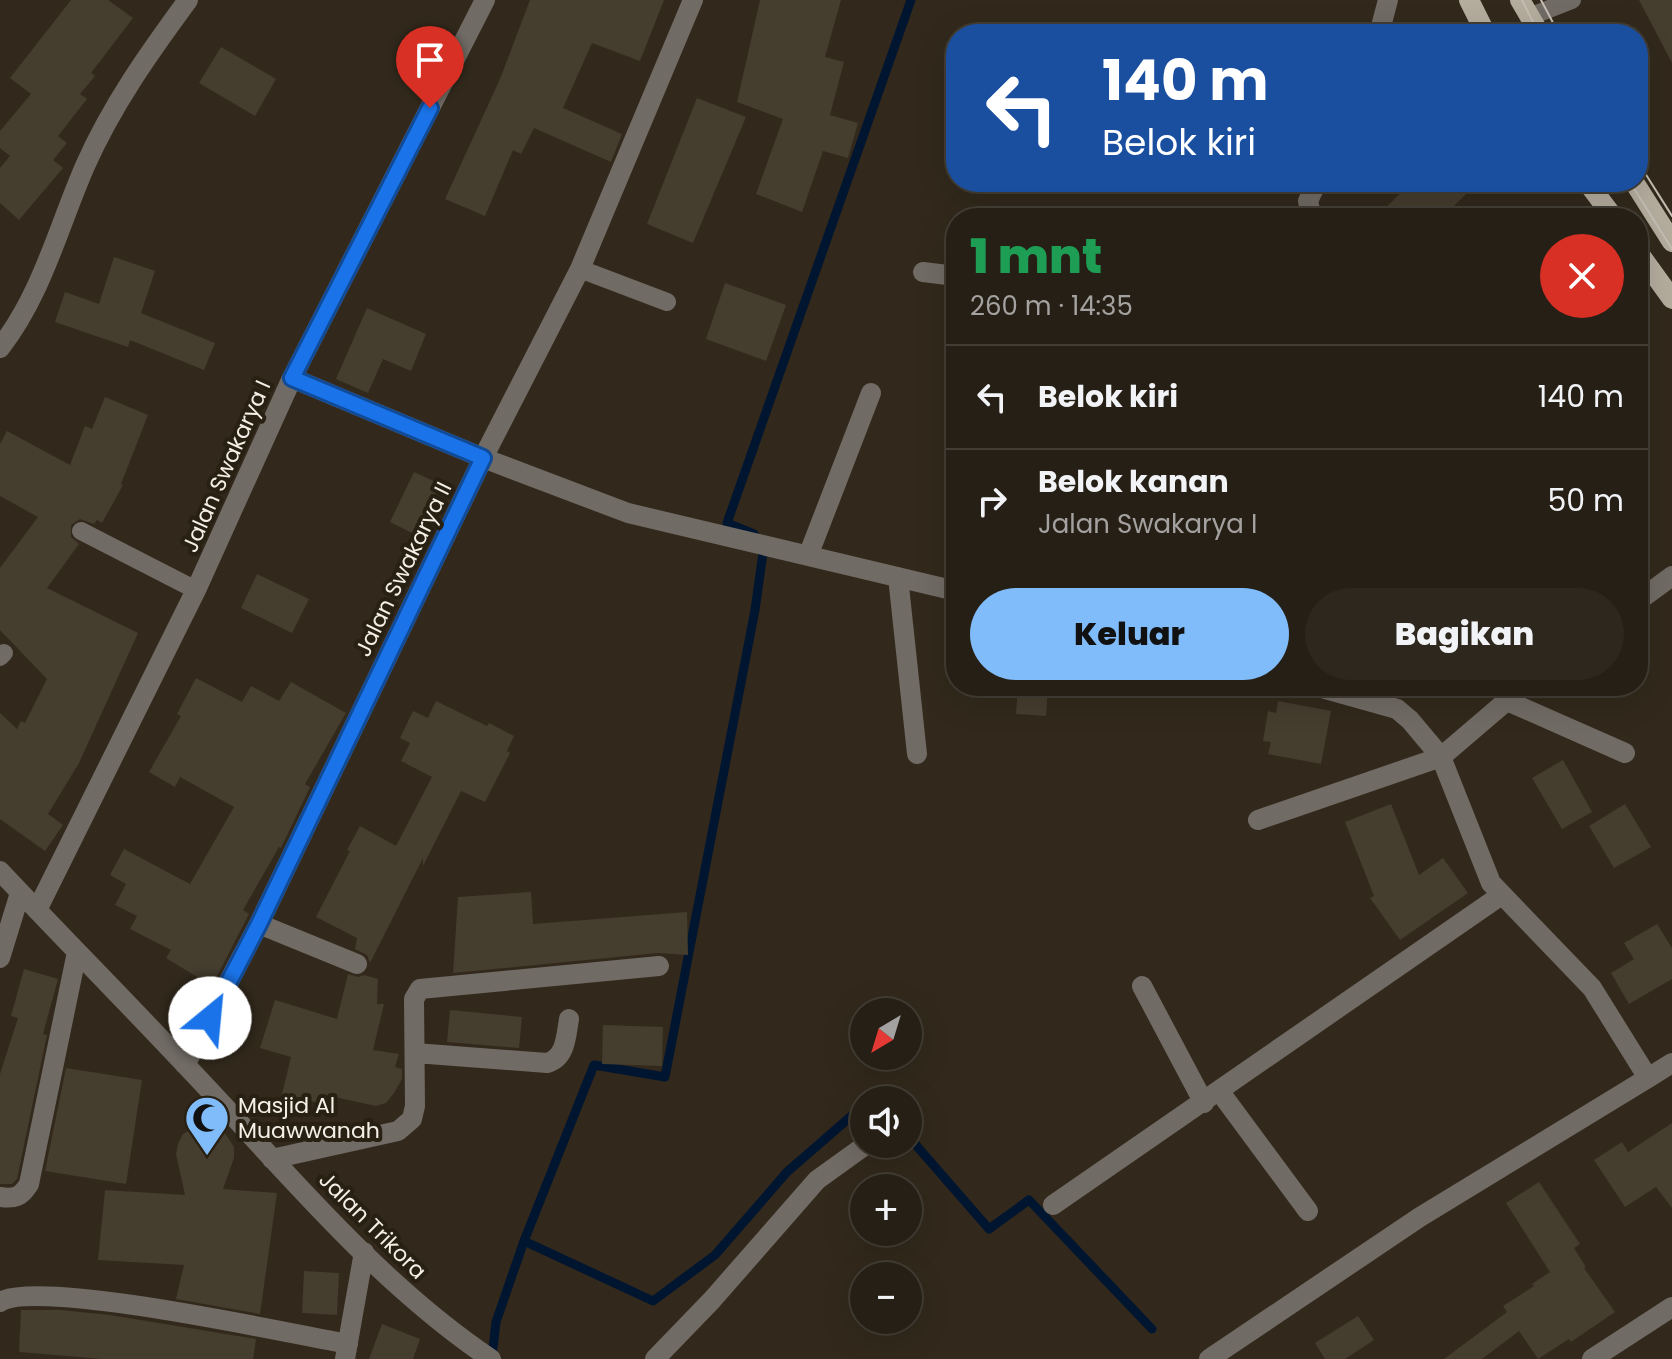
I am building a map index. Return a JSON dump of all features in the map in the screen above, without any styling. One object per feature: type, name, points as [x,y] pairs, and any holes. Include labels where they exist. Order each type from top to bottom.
[{"type":"main road","points":[[1469,0],[1481,24]]},
{"type":"main road","points":[[1640,192],[1672,242]]},
{"type":"main road","points":[[1648,266],[1672,299]]},
{"type":"street","points":[[0,348],[31,302],[85,166],[114,107],[188,0]]},
{"type":"street","name":"Jalan Swakarya I","points":[[37,910],[196,590],[292,378],[485,0]]},
{"type":"street","name":"Jalan Swakarya II","points":[[185,1065],[259,924],[483,458],[580,269],[693,0]]},
{"type":"street","points":[[1382,24],[1388,0]]},
{"type":"street","points":[[923,272],[946,275]]},
{"type":"street","points":[[292,378],[483,458],[628,513],[946,589]]},
{"type":"street","points":[[808,556],[871,393]]},
{"type":"street","points":[[1648,594],[1672,576]]},
{"type":"street","points":[[898,577],[917,754]]},
{"type":"street","points":[[1351,696],[1397,709],[1441,757],[1491,883],[1500,896],[1592,988],[1648,1078]]},
{"type":"street","points":[[1258,820],[1441,757],[1510,696]]},
{"type":"street","points":[[1505,700],[1625,753]]},
{"type":"street","name":"Jalan Trikora","points":[[0,871],[364,1252],[454,1334],[491,1359]]},
{"type":"street","points":[[0,958],[20,893]]},
{"type":"street","points":[[1053,1205],[1500,896]]},
{"type":"street","points":[[259,924],[357,964]]},
{"type":"street","points":[[0,1197],[14,1199],[22,1195],[29,1184],[77,952]]},
{"type":"street","points":[[272,1159],[398,1131],[412,1119],[415,1106],[414,999],[420,989],[659,966]]},
{"type":"street","points":[[1142,986],[1212,1097],[1308,1211]]},
{"type":"street","points":[[415,1053],[547,1063],[556,1061],[562,1053],[569,1019]]},
{"type":"street","points":[[1209,1359],[1420,1217],[1672,1063]]},
{"type":"street","points":[[655,1359],[712,1300],[817,1180],[850,1156]]},
{"type":"street","points":[[0,1302],[7,1298],[30,1297],[115,1302],[347,1352],[364,1252]]},
{"type":"street","points":[[1592,1359],[1672,1307]]},
{"type":"lane","points":[[1530,17],[1572,0]]},
{"type":"lane","points":[[580,269],[667,302]]},
{"type":"lane","points":[[81,531],[196,590]]},
{"type":"building","points":[[71,0],[108,0],[133,18],[91,73],[95,76],[80,94],[87,99],[58,136],[67,143],[53,160],[63,168],[19,220],[0,203],[0,168],[10,156],[0,148],[0,131],[31,94],[10,78]]},
{"type":"building","points":[[530,0],[664,0],[640,61],[592,43],[563,108],[622,134],[611,162],[534,128],[521,154],[513,150],[485,216],[445,199],[500,79]]},
{"type":"building","points":[[760,0],[841,0],[825,57],[844,62],[830,115],[858,123],[848,158],[823,151],[802,212],[756,194],[783,119],[737,102]]},
{"type":"building","points":[[1639,0],[1672,0],[1672,63]]},
{"type":"building","points":[[221,47],[276,79],[255,116],[199,83]]},
{"type":"building","points":[[697,98],[746,117],[693,243],[647,224]]},
{"type":"building","points":[[1402,192],[1468,192],[1452,208],[1385,208]]},
{"type":"building","points":[[114,257],[155,271],[141,313],[215,343],[204,370],[130,340],[128,347],[55,322],[65,292],[99,304]]},
{"type":"building","points":[[725,283],[786,305],[766,361],[706,339]]},
{"type":"building","points":[[367,308],[426,334],[411,371],[383,359],[368,393],[336,379]]},
{"type":"building","points":[[105,397],[148,415],[123,485],[102,523],[97,520],[94,524],[80,519],[71,525],[71,537],[79,544],[47,588],[138,633],[79,763],[48,814],[63,825],[45,851],[0,819],[0,713],[17,729],[21,721],[25,723],[47,679],[0,630],[0,568],[38,517],[0,496],[0,444],[7,431],[70,465],[85,426],[92,429]]},
{"type":"building","points":[[414,472],[440,484],[416,535],[390,522]]},
{"type":"building","points":[[257,574],[309,599],[292,633],[241,608]]},
{"type":"building","points":[[196,678],[242,702],[251,686],[279,701],[291,682],[346,713],[305,784],[310,787],[281,848],[243,910],[249,914],[212,986],[166,958],[171,950],[130,929],[137,916],[115,905],[126,884],[110,875],[124,849],[190,884],[234,807],[180,777],[175,787],[149,772],[181,716],[177,714]]},
{"type":"building","points":[[1017,696],[1047,696],[1046,716],[1016,714]]},
{"type":"building","points":[[436,701],[514,736],[507,751],[510,753],[485,802],[461,791],[370,963],[367,955],[355,949],[357,938],[316,917],[360,826],[396,846],[432,777],[401,761],[410,743],[400,738],[413,711],[428,718]]},
{"type":"building","points":[[1278,701],[1331,711],[1321,764],[1268,754],[1271,742],[1263,741],[1268,711],[1276,713]]},
{"type":"building","points":[[1563,760],[1592,812],[1562,829],[1532,778]]},
{"type":"building","points":[[1391,804],[1419,875],[1443,858],[1468,893],[1400,940],[1370,898],[1374,896],[1345,822]]},
{"type":"building","points":[[1625,804],[1651,847],[1614,868],[1589,826]]},
{"type":"building","points":[[531,892],[533,924],[687,912],[688,955],[658,953],[453,973],[458,897]]},
{"type":"building","points":[[1657,924],[1672,948],[1672,979],[1629,1004],[1611,973],[1634,959],[1624,943]]},
{"type":"building","points":[[24,969],[58,979],[43,1034],[47,1035],[17,1179],[12,1184],[0,1184],[0,1074],[18,1018],[11,1016]]},
{"type":"building","points":[[348,974],[378,979],[377,1004],[384,1004],[373,1050],[399,1054],[395,1067],[402,1069],[402,1079],[386,1103],[376,1106],[321,1094],[319,1103],[282,1094],[291,1057],[260,1048],[275,1000],[337,1019]]},
{"type":"building","points":[[450,1010],[522,1017],[519,1048],[447,1042]]},
{"type":"building","points":[[603,1025],[663,1027],[662,1066],[602,1064]]},
{"type":"building","points":[[66,1068],[142,1080],[126,1184],[45,1171]]},
{"type":"building","points":[[1672,1123],[1672,1208],[1656,1187],[1625,1207],[1594,1160],[1622,1142],[1628,1152]]},
{"type":"building","points":[[201,1124],[222,1129],[234,1147],[234,1158],[223,1189],[277,1193],[260,1314],[176,1299],[184,1265],[98,1260],[105,1190],[185,1195],[176,1154],[178,1144],[183,1134]]},
{"type":"building","points":[[1539,1182],[1580,1244],[1574,1248],[1584,1268],[1615,1312],[1571,1342],[1569,1339],[1538,1359],[1519,1331],[1482,1359],[1444,1359],[1507,1312],[1503,1306],[1550,1272],[1506,1203]]},
{"type":"building","points":[[304,1271],[339,1273],[337,1315],[302,1313]]},
{"type":"building","points":[[21,1310],[110,1315],[256,1339],[253,1359],[102,1359],[19,1352]]},
{"type":"building","points":[[1358,1316],[1374,1340],[1345,1359],[1325,1359],[1315,1343]]},
{"type":"building","points":[[382,1324],[420,1339],[413,1359],[369,1359]]},
{"type":"waterway","points":[[754,534],[727,523],[911,0]]},
{"type":"waterway","points":[[524,1241],[594,1065],[665,1077],[755,610],[764,546]]},
{"type":"waterway","points":[[492,1357],[496,1322],[524,1241],[653,1301],[715,1255],[787,1172],[850,1117]]},
{"type":"waterway","points":[[922,1152],[989,1229],[1029,1200],[1152,1329]]},
{"type":"tram line","points":[[1522,0],[1534,24]]},
{"type":"tram line","points":[[1541,0],[1554,24]]},
{"type":"tram line","points":[[1648,178],[1672,216]]},
{"type":"tram line","points":[[1636,192],[1646,208]]},
{"type":"tram line","points":[[1648,211],[1672,249]]},
{"type":"place","name":"Masjid Al Muawwanah","points":[[207,1157]]},
{"type":"route","points":[[210,1018],[259,924],[483,458],[292,378],[430,108]]}]
